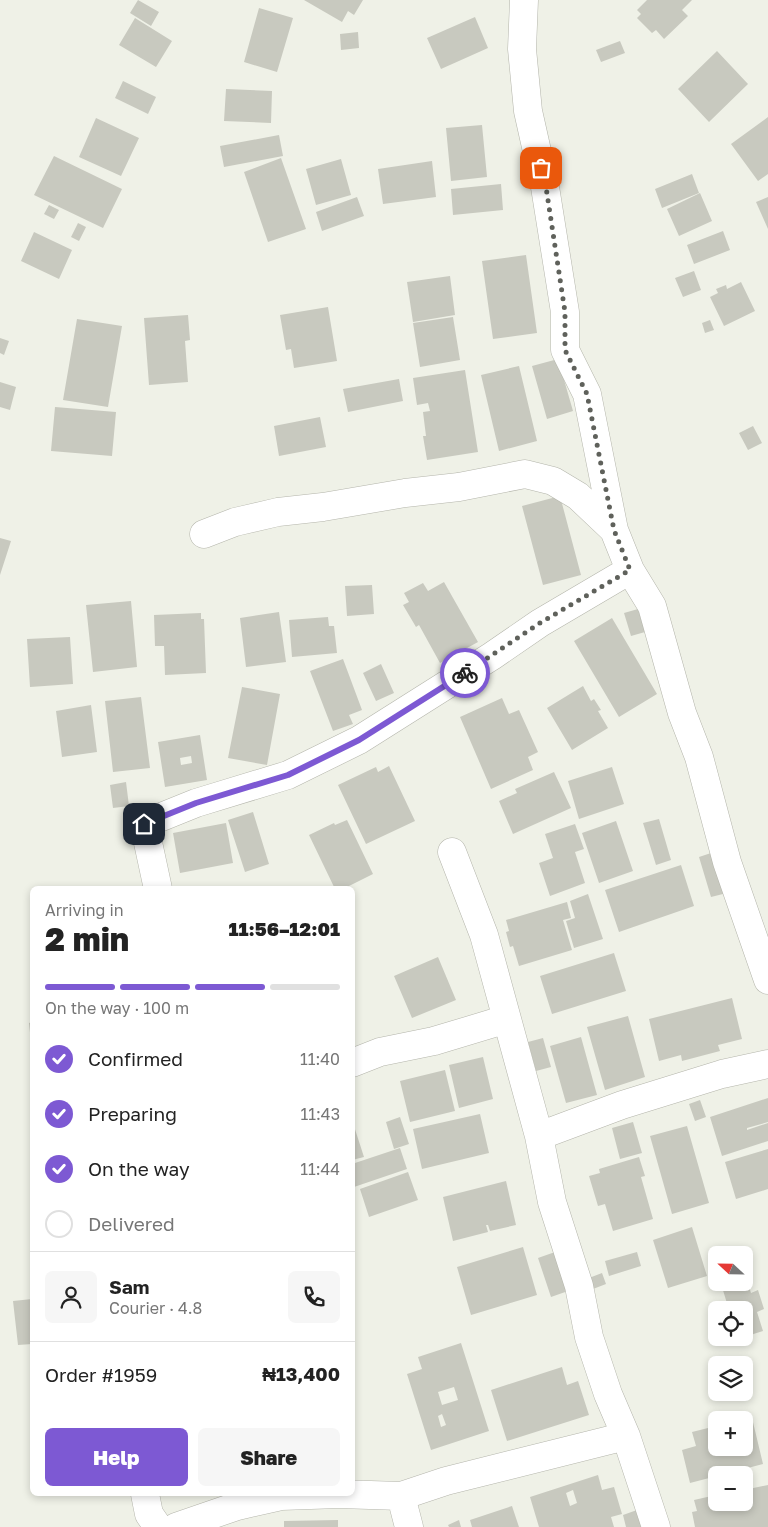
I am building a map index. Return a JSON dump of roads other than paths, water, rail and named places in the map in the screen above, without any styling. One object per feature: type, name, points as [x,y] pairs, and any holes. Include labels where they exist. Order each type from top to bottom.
[{"type":"street","points":[[524,0],[522,49],[528,111],[546,187],[565,312],[565,350],[587,394],[614,530],[630,570],[652,606],[682,713],[699,757],[727,862],[768,980]]},
{"type":"street","points":[[204,534],[235,522],[278,512],[458,487],[525,474],[553,481],[578,496],[614,530]]},
{"type":"street","points":[[157,886],[144,824],[196,803],[288,775],[359,740],[492,656],[540,623],[630,570]]},
{"type":"street","points":[[452,852],[484,935],[540,1136],[552,1202],[579,1286],[588,1337],[608,1394],[626,1436],[656,1527]]},
{"type":"street","points":[[355,1062],[380,1052],[434,1040],[507,1020]]},
{"type":"street","points":[[540,1136],[622,1105],[722,1074],[768,1064]]},
{"type":"street","points":[[355,1495],[402,1496],[446,1482],[626,1436]]},
{"type":"street","points":[[145,1496],[149,1514],[158,1527]]},
{"type":"street","points":[[176,1527],[237,1506],[281,1496]]},
{"type":"street","points":[[402,1496],[409,1527]]}]
